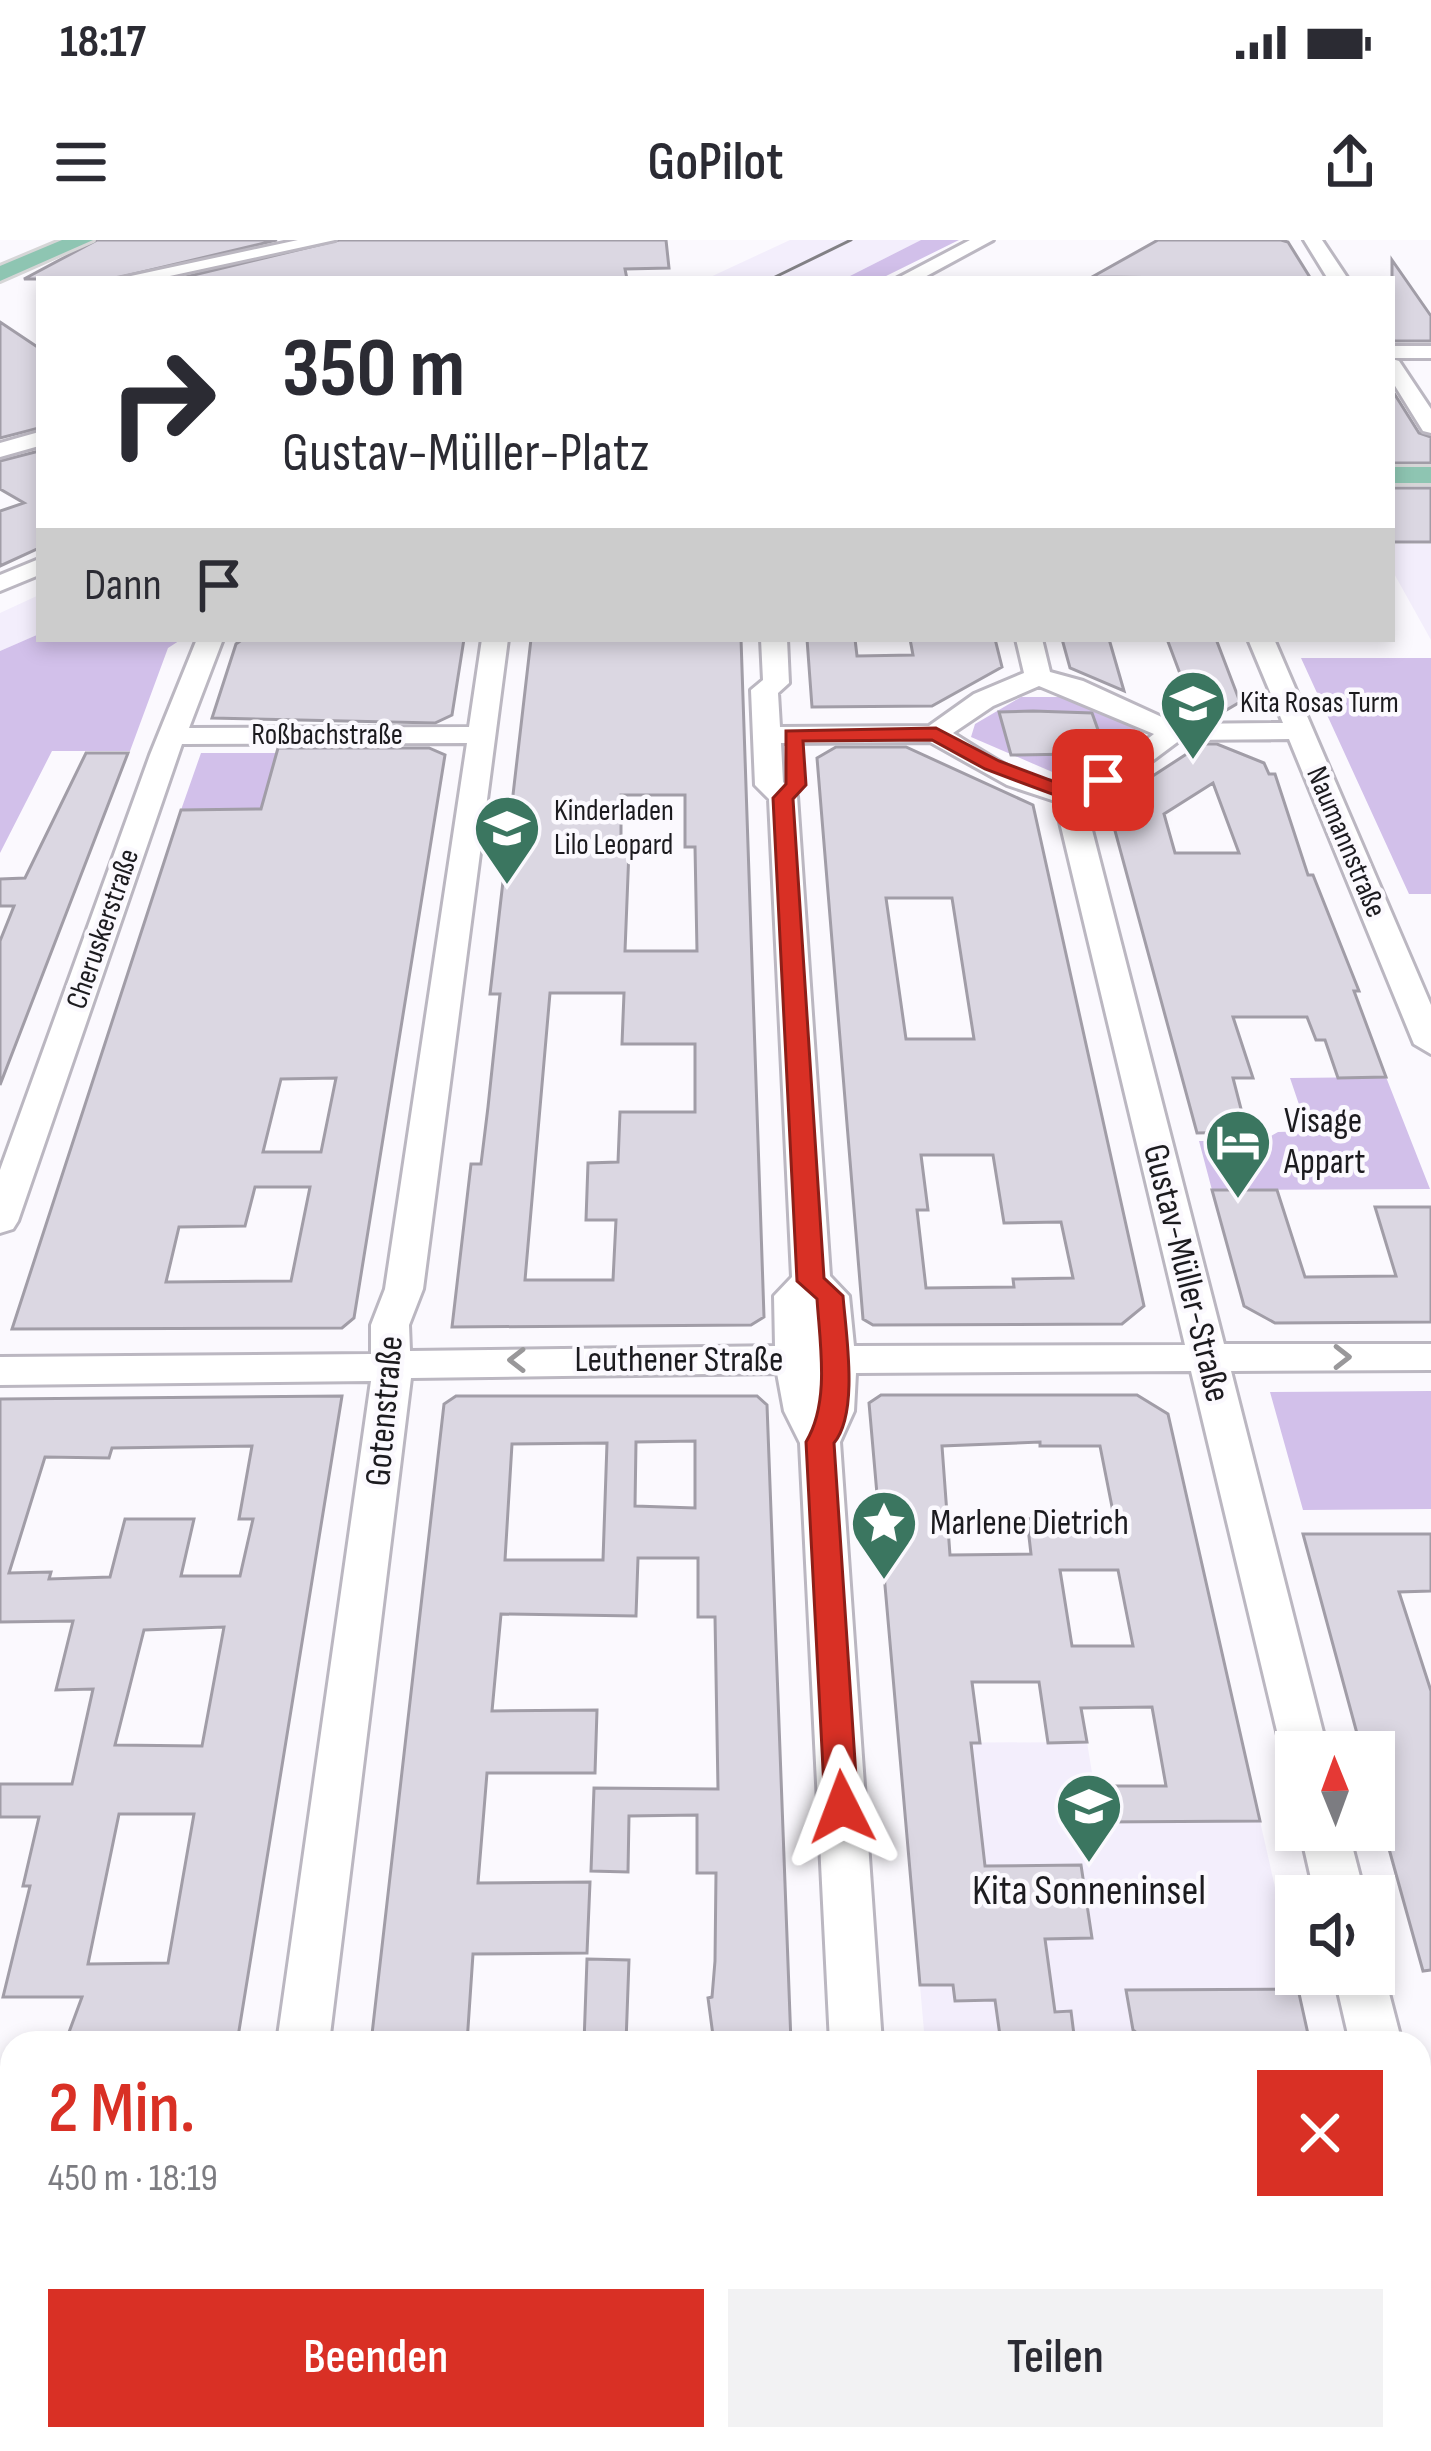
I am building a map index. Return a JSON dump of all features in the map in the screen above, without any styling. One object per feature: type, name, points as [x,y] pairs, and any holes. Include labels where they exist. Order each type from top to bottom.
[{"type":"main road","points":[[0,259],[44,240]]},
{"type":"main road","points":[[0,274],[82,240]]},
{"type":"main road","points":[[0,285],[25,291]]},
{"type":"main road","points":[[1395,475],[1431,475]]},
{"type":"street","points":[[142,276],[326,240]]},
{"type":"street","points":[[912,276],[984,240]]},
{"type":"street","points":[[1312,240],[1336,276]]},
{"type":"street","points":[[1395,352],[1431,352]]},
{"type":"street","points":[[1395,370],[1431,426]]},
{"type":"street","points":[[0,449],[36,440]]},
{"type":"street","points":[[0,584],[36,567]]},
{"type":"street","name":"Cheruskerstraße","points":[[0,1221],[209,642]]},
{"type":"street","name":"Gotenstraße","points":[[305,2031],[391,1397],[390,1325],[404,1289],[495,642]]},
{"type":"street","points":[[773,642],[776,683],[789,690],[780,735],[796,785],[783,796],[811,1281],[830,1296],[808,1427],[820,1442],[855,2031]]},
{"type":"street","points":[[1030,642],[1038,677]]},
{"type":"street","name":"Naumannstraße","points":[[1262,642],[1431,1044]]},
{"type":"street","points":[[936,734],[952,718],[1038,677],[1074,687],[1173,732],[1300,731]]},
{"type":"street","points":[[780,735],[936,734],[992,765],[1068,794],[1103,780],[1173,732]]},
{"type":"street","name":"Roßbachstraße","points":[[172,736],[482,735]]},
{"type":"street","name":"Gustav-Müller-Straße","points":[[1068,794],[1299,1731]]},
{"type":"street","name":"Leuthener Straße","points":[[0,1371],[338,1370],[449,1360],[1431,1357]]},
{"type":"street","points":[[1364,1995],[1373,2031]]},
{"type":"shaded area","points":[[790,240],[921,240],[850,276],[712,276]]},
{"type":"shaded area","points":[[921,240],[959,240],[886,276],[850,276]]},
{"type":"shaded area","points":[[1395,544],[1431,544],[1431,640],[1395,575]]},
{"type":"shaded area","points":[[36,596],[36,635],[0,651],[0,613]]},
{"type":"shaded area","points":[[36,635],[36,642],[177,642],[168,648],[130,751],[52,751],[0,853],[0,651]]},
{"type":"shaded area","points":[[1301,658],[1431,658],[1431,894],[1409,894]]},
{"type":"shaded area","points":[[1021,697],[1063,697],[1135,728],[1138,737],[1086,769],[1057,774],[971,737],[975,724]],"holes":[[[1042,712],[1098,730],[1097,741],[1059,754],[1006,736],[1005,731]]]},
{"type":"shaded area","points":[[201,753],[276,753],[261,809],[181,810]]},
{"type":"shaded area","points":[[1386,1077],[1430,1189],[1212,1190],[1199,1141],[1262,1141],[1278,1132],[1308,1131],[1290,1078]]},
{"type":"shaded area","points":[[1431,1391],[1431,1509],[1303,1510],[1270,1392]]},
{"type":"shaded area","name":"Kita Sonneninsel","points":[[1087,1742],[1100,1822],[1260,1821],[1275,1887],[1275,1989],[1127,1990],[1133,2031],[924,2031],[899,1743]]},
{"type":"building","points":[[97,240],[277,240],[126,276],[24,279]]},
{"type":"building","points":[[339,240],[666,240],[669,268],[625,269],[626,276],[189,276]]},
{"type":"building","points":[[1158,240],[1281,240],[1288,242],[1309,276],[1094,276]]},
{"type":"building","points":[[1392,260],[1431,316],[1431,341],[1395,341]]},
{"type":"building","points":[[0,322],[36,346],[36,429],[0,438]]},
{"type":"building","points":[[1395,395],[1419,433],[1431,437],[1431,463],[1395,463]]},
{"type":"building","points":[[36,452],[36,549],[0,566],[0,511],[24,503],[0,489],[0,461]]},
{"type":"building","points":[[1395,488],[1431,488],[1431,542],[1395,542]]},
{"type":"building","points":[[464,642],[452,715],[435,723],[212,718],[236,644]]},
{"type":"building","points":[[531,642],[741,642],[764,1317],[751,1325],[452,1327],[471,1164],[481,1164],[500,994],[490,994]],"holes":[[[621,795],[685,795],[685,847],[695,847],[697,951],[625,951],[629,850],[621,850]],[[550,993],[624,993],[622,1044],[695,1044],[695,1112],[620,1112],[618,1162],[588,1163],[586,1220],[616,1220],[613,1280],[525,1280]]]},
{"type":"building","points":[[807,642],[855,642],[857,656],[913,655],[911,642],[996,642],[1002,667],[932,706],[812,707]]},
{"type":"building","points":[[1063,642],[1110,642],[1124,691],[1070,668]]},
{"type":"building","points":[[1168,642],[1217,642],[1240,702],[1211,719],[1197,719]]},
{"type":"building","points":[[999,712],[1092,713],[1102,741],[1071,741],[1075,754],[1011,755]]},
{"type":"building","points":[[1202,744],[1217,744],[1264,763],[1269,774],[1275,774],[1308,875],[1313,875],[1359,991],[1354,991],[1386,1077],[1338,1078],[1325,1040],[1316,1040],[1307,1017],[1233,1017],[1253,1078],[1233,1078],[1247,1132],[1197,1133],[1108,805]],"holes":[[[1213,783],[1239,853],[1175,853],[1164,814]]]},
{"type":"building","points":[[836,747],[906,747],[1033,805],[1144,1306],[1122,1324],[873,1325],[863,1319],[817,758]],"holes":[[[886,898],[952,898],[974,1039],[906,1039]],[[921,1155],[993,1155],[1004,1223],[1061,1222],[1073,1278],[1013,1279],[1014,1287],[926,1288],[917,1210],[928,1210]]]},
{"type":"building","points":[[278,748],[429,748],[445,755],[354,1318],[342,1328],[12,1329],[181,810],[261,809]],"holes":[[[336,1078],[321,1152],[263,1152],[281,1079]],[[255,1187],[310,1187],[291,1281],[166,1282],[179,1227],[245,1226]]]},
{"type":"building","points":[[86,753],[128,753],[0,1085],[0,941],[14,906],[0,906],[0,879],[25,878]]},
{"type":"building","points":[[1212,1190],[1277,1190],[1305,1277],[1396,1276],[1375,1207],[1431,1207],[1431,1322],[1275,1323],[1244,1306]]},
{"type":"building","points":[[881,1395],[1137,1395],[1168,1414],[1260,1821],[1100,1822],[1094,1786],[1166,1786],[1152,1707],[1081,1708],[1087,1742],[1048,1743],[1039,1682],[972,1682],[980,1743],[971,1743],[985,1866],[1081,1865],[1092,1938],[1045,1939],[1055,2012],[1071,2011],[1074,2031],[999,2031],[995,2000],[955,2001],[953,1985],[920,1985],[869,1403]],"holes":[[[1040,1442],[1040,1446],[1100,1446],[1114,1517],[1027,1519],[1031,1554],[950,1555],[942,1446]],[[1060,1570],[1118,1570],[1133,1646],[1072,1646]]]},
{"type":"building","points":[[342,1396],[239,2031],[69,2031],[82,1997],[3,1997],[30,1886],[23,1886],[39,1817],[0,1817],[0,1784],[72,1784],[93,1689],[56,1690],[73,1621],[0,1622],[0,1399]],"holes":[[[252,1446],[239,1519],[253,1519],[240,1576],[181,1576],[194,1519],[125,1519],[110,1577],[49,1579],[51,1572],[9,1573],[45,1457],[109,1458],[112,1448]],[[224,1627],[202,1746],[115,1745],[144,1630]],[[119,1814],[194,1814],[168,1963],[88,1964]]]},
{"type":"building","points":[[456,1396],[757,1396],[767,1405],[791,2031],[712,2031],[708,1998],[712,1997],[715,1961],[716,1873],[697,1873],[697,1815],[629,1816],[628,1872],[591,1871],[594,1788],[718,1789],[715,1617],[698,1617],[698,1558],[638,1558],[636,1616],[501,1614],[492,1711],[597,1710],[595,1773],[487,1773],[478,1883],[590,1882],[587,1953],[473,1954],[468,2031],[372,2031],[444,1404]],"holes":[[[695,1441],[695,1508],[635,1506],[636,1442]],[[607,1443],[603,1560],[505,1560],[512,1444]]]},
{"type":"building","points":[[1303,1534],[1431,1534],[1431,1591],[1399,1592],[1431,1691],[1431,1970],[1423,1971],[1390,1851],[1395,1851],[1395,1731],[1356,1731]]},
{"type":"building","points":[[587,1959],[629,1960],[626,2031],[584,2031]]},
{"type":"building","points":[[1275,1989],[1275,1995],[1299,1995],[1307,2031],[1134,2031],[1126,1990]]},
{"type":"tram line","points":[[777,276],[851,240]]},
{"type":"place","name":"Kita Rosas Turm","points":[[1193,762]]},
{"type":"place","name":"Kinderladen Lilo Leopard","points":[[507,887]]},
{"type":"place","name":"Visage Appart","points":[[1238,1201]]},
{"type":"place","name":"Marlene Dietrich","points":[[884,1582]]},
{"type":"place","name":"Kita Sonneninsel","points":[[1089,1865]]},
{"type":"route","points":[[842,1807],[820,1442],[831,1428],[834,1360],[830,1296],[811,1281],[783,798],[796,785],[793,735],[936,734],[960,751],[1068,794],[1103,780]]}]
